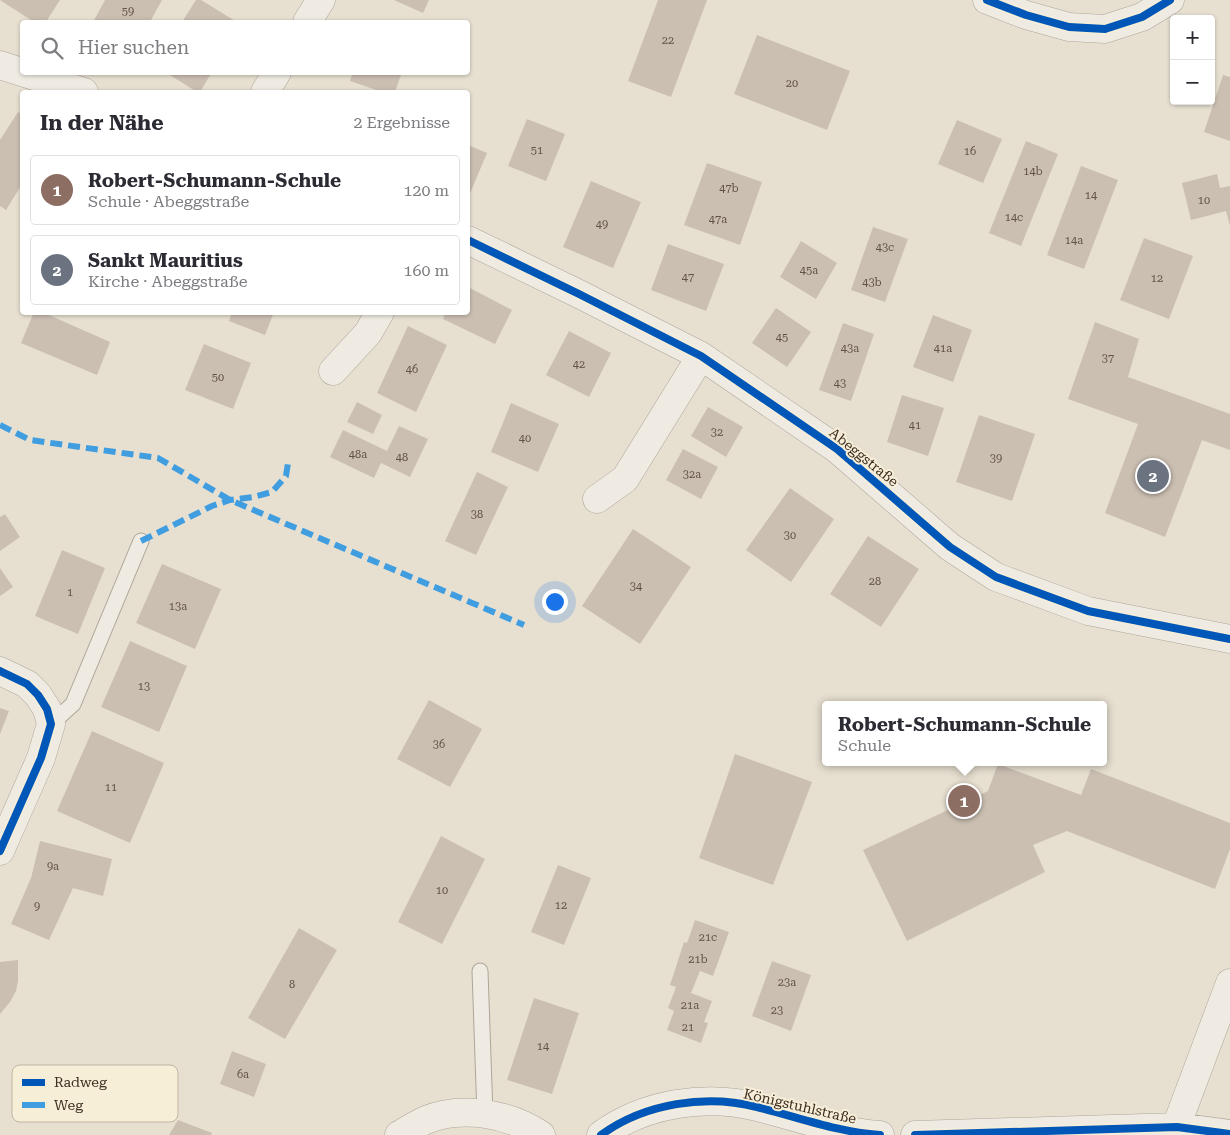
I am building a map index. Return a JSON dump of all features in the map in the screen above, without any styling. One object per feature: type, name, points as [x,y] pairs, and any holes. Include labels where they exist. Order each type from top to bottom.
[{"type":"street","points":[[308,20],[320,0]]},
{"type":"street","points":[[987,0],[1026,15],[1069,27],[1105,28],[1142,17],[1170,0]]},
{"type":"street","points":[[0,65],[20,71]]},
{"type":"street","points":[[31,75],[78,90]]},
{"type":"street","points":[[266,90],[275,75]]},
{"type":"street","name":"Abeggstraße","points":[[470,241],[701,356],[837,449],[950,547],[996,576],[1088,611],[1230,639]]},
{"type":"street","points":[[333,371],[368,333],[378,315]]},
{"type":"street","points":[[597,498],[624,479],[701,356]]},
{"type":"street","points":[[0,671],[27,684],[38,695],[47,709],[51,724],[41,758],[0,851]]},
{"type":"street","points":[[1177,1132],[1230,983]]},
{"type":"street","name":"Königstuhlstraße","points":[[601,1135],[610,1128],[644,1113],[675,1104],[696,1101],[755,1106],[845,1131],[873,1135]]},
{"type":"street","points":[[399,1135],[427,1120],[447,1114],[464,1112],[485,1114],[519,1122],[541,1135]]},
{"type":"street","points":[[915,1135],[1177,1132],[1230,1134]]},
{"type":"lane","points":[[51,724],[73,704],[141,541]]},
{"type":"lane","points":[[480,971],[485,1114]]},
{"type":"building","points":[[0,0],[60,0],[47,20],[31,20]]},
{"type":"building","points":[[105,0],[162,0],[151,20],[94,20]]},
{"type":"building","points":[[196,0],[201,0],[234,20],[183,20]]},
{"type":"building","points":[[394,0],[429,0],[423,13]]},
{"type":"building","points":[[658,0],[707,0],[671,97],[628,81]]},
{"type":"building","points":[[757,35],[850,71],[827,130],[734,94]]},
{"type":"building","points":[[170,75],[210,75],[201,90],[194,90]]},
{"type":"building","points":[[352,75],[401,75],[396,90],[376,90],[350,81]]},
{"type":"building","points":[[1223,75],[1230,77],[1230,141],[1204,132],[1213,105],[1215,105],[1215,99]]},
{"type":"building","points":[[18,112],[20,114],[20,187],[6,210],[0,206],[0,140]]},
{"type":"building","points":[[527,119],[565,134],[546,181],[508,166]]},
{"type":"building","points":[[957,120],[1002,139],[983,183],[938,164]]},
{"type":"building","points":[[1026,141],[1058,154],[1021,246],[989,233]]},
{"type":"building","points":[[470,146],[487,153],[470,193]]},
{"type":"building","points":[[707,163],[762,182],[740,245],[684,225]]},
{"type":"building","points":[[1081,166],[1118,180],[1084,269],[1047,255]]},
{"type":"building","points":[[1217,174],[1220,188],[1230,186],[1230,226],[1226,211],[1191,220],[1182,183]]},
{"type":"building","points":[[591,181],[641,202],[613,268],[563,247]]},
{"type":"building","points":[[873,227],[908,239],[885,302],[851,290]]},
{"type":"building","points":[[1144,238],[1193,256],[1169,319],[1120,300]]},
{"type":"building","points":[[801,241],[837,263],[816,299],[780,277]]},
{"type":"building","points":[[668,244],[724,264],[706,311],[651,290]]},
{"type":"building","points":[[470,288],[512,310],[495,344],[443,319],[445,315],[470,315]]},
{"type":"building","points":[[776,308],[811,332],[787,367],[752,343]]},
{"type":"building","points":[[33,315],[49,315],[110,342],[97,375],[21,343]]},
{"type":"building","points":[[231,315],[273,315],[265,335],[229,321]]},
{"type":"building","points":[[933,315],[972,330],[953,382],[913,367]]},
{"type":"building","points":[[1095,322],[1139,339],[1128,377],[1230,414],[1230,450],[1202,440],[1165,537],[1105,513],[1138,424],[1068,399]]},
{"type":"building","points":[[843,323],[874,334],[851,401],[819,390]]},
{"type":"building","points":[[408,326],[447,345],[416,412],[377,393]]},
{"type":"building","points":[[569,331],[611,353],[589,397],[546,375]]},
{"type":"building","points":[[204,344],[251,363],[233,409],[185,390]]},
{"type":"building","points":[[902,395],[944,408],[928,456],[887,442]]},
{"type":"building","points":[[357,402],[382,415],[373,434],[347,422]]},
{"type":"building","points":[[511,403],[559,424],[538,472],[491,452]]},
{"type":"building","points":[[708,407],[743,427],[726,457],[691,436]]},
{"type":"building","points":[[979,415],[1035,434],[1012,501],[956,482]]},
{"type":"building","points":[[399,426],[428,439],[410,477],[381,463],[374,478],[330,457],[343,430],[387,451]]},
{"type":"building","points":[[683,449],[718,467],[701,499],[666,480]]},
{"type":"building","points":[[477,472],[508,487],[476,555],[445,541]]},
{"type":"building","points":[[790,488],[834,519],[791,582],[746,550]]},
{"type":"building","points":[[5,514],[20,537],[0,551],[0,517]]},
{"type":"building","points":[[633,529],[691,567],[640,644],[582,606]]},
{"type":"building","points":[[868,536],[919,569],[881,627],[830,594]]},
{"type":"building","points":[[62,550],[105,568],[78,634],[35,616]]},
{"type":"building","points":[[162,564],[221,589],[195,649],[136,623]]},
{"type":"building","points":[[0,568],[13,587],[0,596]]},
{"type":"building","points":[[130,641],[187,666],[159,732],[101,707]]},
{"type":"building","points":[[429,700],[482,729],[450,787],[397,759]]},
{"type":"building","points":[[0,708],[9,711],[0,734]]},
{"type":"building","points":[[92,731],[164,763],[130,843],[57,811]]},
{"type":"building","points":[[735,754],[812,782],[773,885],[699,858]]},
{"type":"building","points":[[997,766],[1003,766],[1081,795],[1091,769],[1230,823],[1230,849],[1215,889],[1067,831],[1033,845],[1045,872],[907,941],[863,850],[988,791]]},
{"type":"building","points":[[441,836],[485,859],[442,944],[398,922]]},
{"type":"building","points":[[40,841],[112,859],[103,896],[73,888],[49,940],[11,924],[31,878]]},
{"type":"building","points":[[558,865],[591,878],[564,945],[531,932]]},
{"type":"building","points":[[695,920],[729,932],[713,976],[700,971],[691,993],[712,1001],[704,1022],[708,1023],[701,1043],[667,1030],[674,1011],[668,1008],[676,987],[670,985],[684,942],[687,943]]},
{"type":"building","points":[[299,928],[337,950],[285,1039],[248,1018]]},
{"type":"building","points":[[18,960],[16,991],[0,1014],[0,962]]},
{"type":"building","points":[[772,961],[811,975],[791,1031],[752,1016]]},
{"type":"building","points":[[534,998],[579,1013],[552,1094],[507,1080]]},
{"type":"building","points":[[232,1051],[266,1064],[254,1097],[220,1084]]},
{"type":"building","points":[[178,1120],[212,1133],[211,1135],[169,1135]]},
{"type":"marked path","points":[[0,425],[30,440],[158,458],[230,500],[524,625]]},
{"type":"marked path","points":[[141,541],[212,506],[230,500],[272,492],[286,476],[288,463]]},
{"type":"cycle path","points":[[987,0],[1026,15],[1069,27],[1105,29],[1142,17],[1170,0]]},
{"type":"cycle path","points":[[470,241],[701,356],[837,449],[950,547],[996,577],[1088,611],[1230,639]]},
{"type":"cycle path","points":[[0,671],[27,684],[38,695],[47,709],[51,724],[41,758],[0,851]]},
{"type":"cycle path","points":[[601,1135],[637,1115],[656,1109],[676,1104],[717,1101],[757,1107],[848,1131],[880,1135]]},
{"type":"cycle path","points":[[915,1135],[1177,1127],[1230,1134]]},
{"type":"place","name":"Sankt Mauritius","points":[[1153,476]]},
{"type":"place","name":"Robert-Schumann-Schule","points":[[964,801]]}]
